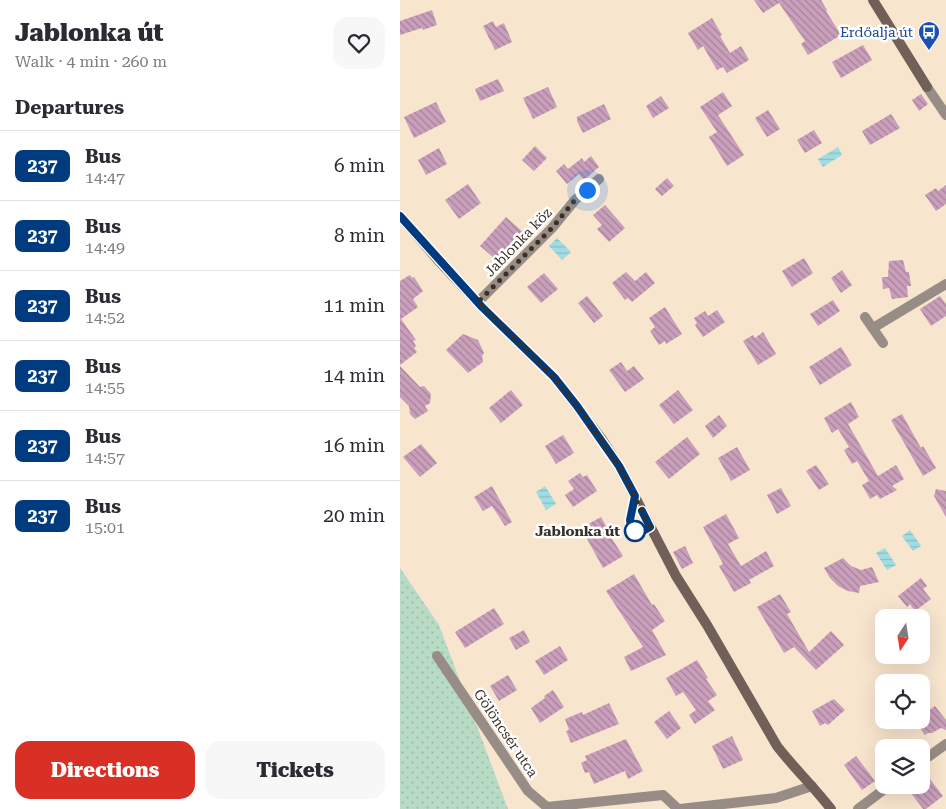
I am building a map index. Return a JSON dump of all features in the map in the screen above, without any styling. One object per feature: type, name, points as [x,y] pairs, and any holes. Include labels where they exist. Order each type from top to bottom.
[{"type":"street","points":[[873,0],[946,115]]},
{"type":"street","name":"Jablonka köz","points":[[478,302],[552,228],[575,200],[599,179]]},
{"type":"street","points":[[400,216],[478,302],[554,377],[601,438],[619,466],[676,576],[707,625],[777,746],[831,809]]},
{"type":"street","points":[[872,328],[946,284]]},
{"type":"street","points":[[866,317],[883,343]]},
{"type":"street","name":"Gölöncsér utca","points":[[437,656],[528,791],[547,807],[663,795],[679,809],[776,798],[812,786]]},
{"type":"street","points":[[930,756],[946,744]]},
{"type":"street","points":[[858,809],[878,794]]},
{"type":"green space","points":[[400,568],[439,625],[508,809],[400,809]]},
{"type":"water","points":[[838,147],[842,155],[823,167],[818,159]]},
{"type":"water","points":[[557,238],[571,252],[562,260],[549,246]]},
{"type":"water","points":[[545,486],[556,504],[546,510],[536,492]]},
{"type":"water","points":[[910,530],[921,546],[913,551],[902,536]]},
{"type":"water","points":[[885,548],[896,565],[887,570],[876,553]]},
{"type":"building","points":[[754,0],[821,0],[841,35],[808,55],[801,44],[805,41],[779,3],[763,13]]},
{"type":"building","points":[[432,10],[437,25],[400,35],[400,21]]},
{"type":"building","points":[[712,18],[730,53],[741,46],[749,60],[727,73],[723,67],[717,70],[703,46],[698,50],[688,33]]},
{"type":"building","points":[[493,21],[496,27],[504,23],[512,42],[495,50],[483,26]]},
{"type":"building","points":[[863,45],[872,60],[841,78],[832,62]]},
{"type":"building","points":[[498,79],[504,91],[480,101],[475,89]]},
{"type":"building","points":[[548,87],[557,107],[533,119],[523,98]]},
{"type":"building","points":[[723,92],[732,106],[718,115],[744,155],[727,166],[709,137],[717,132],[700,107]]},
{"type":"building","points":[[921,94],[928,104],[919,111],[912,100]]},
{"type":"building","points":[[661,96],[669,108],[653,118],[646,106]]},
{"type":"building","points":[[436,102],[446,122],[414,138],[404,117]]},
{"type":"building","points":[[604,104],[611,119],[583,133],[577,117]]},
{"type":"building","points":[[768,110],[780,129],[767,137],[755,118]]},
{"type":"building","points":[[891,114],[900,128],[870,145],[862,131]]},
{"type":"building","points":[[814,130],[822,143],[805,153],[797,140]]},
{"type":"building","points":[[535,146],[547,158],[534,171],[522,160]]},
{"type":"building","points":[[439,148],[447,164],[426,175],[418,160]]},
{"type":"building","points":[[591,156],[599,167],[584,180],[579,174],[567,184],[556,171],[564,164],[568,169],[582,158],[584,162]]},
{"type":"building","points":[[667,178],[674,186],[662,196],[655,189]]},
{"type":"building","points":[[468,184],[481,203],[459,219],[445,200]]},
{"type":"building","points":[[946,185],[946,204],[936,211],[925,195],[936,188],[938,191]]},
{"type":"building","points":[[605,205],[625,228],[609,242],[597,229],[602,225],[593,215]]},
{"type":"building","points":[[506,217],[525,234],[500,263],[480,246]]},
{"type":"building","points":[[804,258],[813,273],[792,287],[782,271]]},
{"type":"building","points":[[903,260],[906,272],[909,272],[911,286],[907,286],[908,297],[892,299],[889,288],[883,289],[882,277],[888,277],[889,261]]},
{"type":"building","points":[[842,270],[852,285],[841,293],[831,278]]},
{"type":"building","points":[[626,272],[635,281],[646,272],[655,283],[632,302],[628,298],[625,300],[612,283]]},
{"type":"building","points":[[544,273],[558,289],[541,303],[527,287]]},
{"type":"building","points":[[410,275],[412,278],[414,277],[423,291],[413,299],[418,307],[401,319],[416,340],[413,341],[417,352],[400,365],[400,281]]},
{"type":"building","points":[[587,296],[603,316],[594,323],[578,303]]},
{"type":"building","points":[[940,296],[946,304],[946,316],[931,326],[920,309]]},
{"type":"building","points":[[833,300],[840,311],[818,326],[810,314]]},
{"type":"building","points":[[665,307],[682,334],[666,344],[665,341],[659,345],[650,331],[655,327],[649,318]]},
{"type":"building","points":[[717,310],[725,322],[703,337],[695,325],[697,323],[694,318],[705,311],[708,316]]},
{"type":"building","points":[[763,332],[776,354],[758,365],[743,341],[753,335],[755,338]]},
{"type":"building","points":[[463,334],[478,340],[484,353],[482,356],[483,362],[468,373],[446,350]]},
{"type":"building","points":[[841,347],[852,365],[820,385],[809,367]]},
{"type":"building","points":[[621,362],[627,371],[634,366],[644,379],[625,392],[609,370]]},
{"type":"building","points":[[400,366],[420,387],[424,386],[431,394],[430,403],[425,406],[428,411],[415,419],[410,414],[409,406],[400,397]]},
{"type":"building","points":[[511,390],[523,405],[501,423],[489,408]]},
{"type":"building","points":[[678,390],[693,410],[674,424],[659,405]]},
{"type":"building","points":[[851,402],[859,417],[848,424],[878,476],[896,465],[904,479],[892,486],[897,490],[880,499],[877,495],[870,499],[862,485],[869,481],[857,461],[852,464],[844,450],[849,447],[838,429],[832,433],[824,418]]},
{"type":"building","points":[[902,414],[921,448],[923,446],[936,468],[923,476],[891,420]]},
{"type":"building","points":[[719,415],[727,426],[713,438],[705,426]]},
{"type":"building","points":[[563,435],[574,453],[556,464],[545,446]]},
{"type":"building","points":[[687,437],[700,454],[669,479],[655,462]]},
{"type":"building","points":[[421,444],[437,463],[420,477],[403,457]]},
{"type":"building","points":[[737,447],[750,470],[731,481],[718,458]]},
{"type":"building","points":[[816,465],[829,484],[819,490],[806,471]]},
{"type":"building","points":[[580,473],[583,477],[587,475],[597,491],[573,507],[565,495],[574,489],[568,481]]},
{"type":"building","points":[[492,486],[512,522],[505,526],[492,506],[483,511],[474,497]]},
{"type":"building","points":[[781,488],[791,506],[777,514],[767,495]]},
{"type":"building","points":[[936,489],[946,491],[946,517],[934,496]]},
{"type":"building","points":[[726,514],[739,538],[728,544],[741,566],[766,551],[774,566],[749,580],[751,583],[734,592],[719,566],[723,564],[703,527]]},
{"type":"building","points":[[601,517],[623,556],[603,568],[581,528]]},
{"type":"building","points":[[685,546],[693,563],[682,569],[673,552]]},
{"type":"building","points":[[843,558],[851,566],[861,570],[872,567],[879,582],[860,586],[859,593],[848,591],[838,586],[824,568]]},
{"type":"building","points":[[634,574],[652,605],[654,604],[665,621],[652,630],[666,655],[631,671],[624,657],[643,647],[606,591]]},
{"type":"building","points":[[921,578],[927,586],[923,589],[931,599],[918,609],[914,609],[910,604],[907,607],[898,596]]},
{"type":"building","points":[[780,594],[791,612],[787,614],[809,652],[831,631],[844,645],[816,670],[794,647],[784,653],[757,607]]},
{"type":"building","points":[[494,608],[504,624],[465,648],[455,632]]},
{"type":"building","points":[[524,630],[530,642],[516,650],[509,638]]},
{"type":"building","points":[[560,646],[568,660],[544,675],[535,661]]},
{"type":"building","points":[[697,660],[708,678],[706,679],[717,695],[708,701],[715,710],[695,724],[689,715],[696,710],[683,692],[676,696],[666,678]]},
{"type":"building","points":[[508,675],[517,690],[499,701],[490,686]]},
{"type":"building","points":[[553,690],[564,707],[540,723],[531,708]]},
{"type":"building","points":[[834,699],[845,710],[828,725],[825,723],[820,726],[812,711]]},
{"type":"building","points":[[609,703],[619,724],[571,743],[566,731],[569,730],[565,719],[582,712],[583,715]]},
{"type":"building","points":[[935,706],[946,720],[946,730],[941,728],[925,735],[920,729],[930,729],[930,710]]},
{"type":"building","points":[[669,711],[681,728],[667,739],[654,722]]},
{"type":"building","points":[[732,736],[743,760],[723,769],[712,746]]},
{"type":"building","points":[[626,739],[643,771],[628,779],[625,771],[594,784],[589,772],[585,773],[581,763],[587,760],[585,756]]},
{"type":"building","points":[[856,756],[875,781],[862,790],[844,765]]},
{"type":"building","points":[[930,779],[943,796],[926,809],[923,809],[912,794],[930,794]]},
{"type":"bus line","name":"237","points":[[400,216],[482,307],[554,377],[601,438],[635,496],[630,520],[635,532],[641,532],[650,527],[642,511]]},
{"type":"place","name":"Erdőalja út","points":[[929,51]]},
{"type":"place","name":"Jablonka út","points":[[635,531]]},
{"type":"route","points":[[587,190],[575,200],[552,228],[478,302],[554,377],[601,438],[619,466],[650,527],[635,531]]}]
